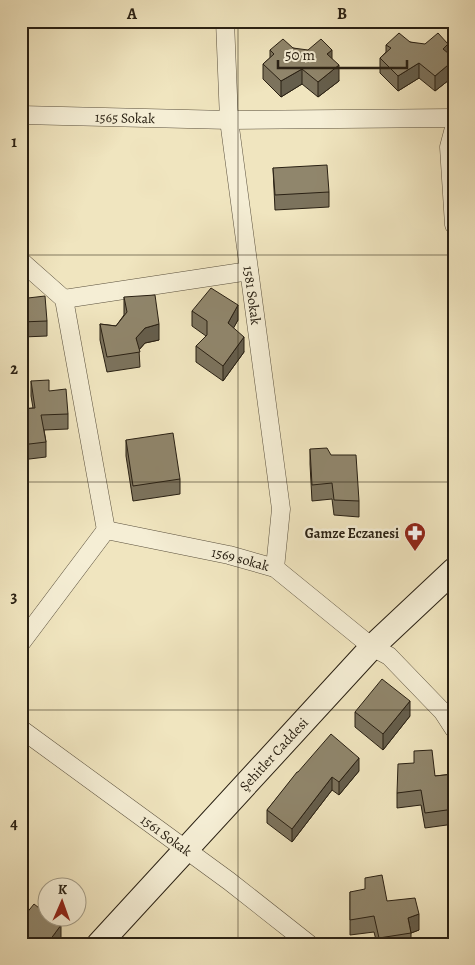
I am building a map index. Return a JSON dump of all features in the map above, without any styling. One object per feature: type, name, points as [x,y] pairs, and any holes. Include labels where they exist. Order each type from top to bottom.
[{"type":"street","name":"1581 Sokak","points":[[225,21],[229,120],[281,508],[275,568]]},
{"type":"street","name":"1565 Sokak","points":[[21,116],[229,120],[454,118]]},
{"type":"street","points":[[454,128],[449,147],[454,225]]},
{"type":"street","points":[[21,261],[64,299],[106,530],[21,643]]},
{"type":"street","points":[[64,299],[248,271]]},
{"type":"street","name":"1569 sokak","points":[[106,530],[230,555],[275,568],[372,647],[389,656],[443,712],[454,729]]},
{"type":"street","name":"Şehitler Caddesi","points":[[99,944],[372,647],[454,570]]},
{"type":"street","name":"1561 Sokak","points":[[21,729],[186,850],[309,944]]},
{"type":"building","points":[[399,33],[410,42],[425,44],[438,33],[448,44],[443,49],[454,60],[435,76],[419,63],[398,76],[380,58],[391,48],[386,45]]},
{"type":"building","points":[[283,39],[293,48],[308,50],[321,39],[332,50],[327,54],[339,65],[318,82],[302,69],[281,81],[263,64],[274,54],[270,50]]},
{"type":"building","points":[[327,165],[329,192],[275,195],[273,168]]},
{"type":"building","points":[[28,287],[28,298],[45,296],[47,321],[21,322],[21,288]]},
{"type":"building","points":[[211,288],[238,305],[228,323],[244,337],[223,366],[196,346],[207,335],[207,321],[192,311]]},
{"type":"building","points":[[155,295],[159,324],[145,328],[136,338],[140,352],[107,357],[100,324],[116,326],[127,312],[124,297]]},
{"type":"building","points":[[21,327],[25,349],[21,349]]},
{"type":"building","points":[[49,380],[49,391],[66,389],[68,414],[41,415],[46,442],[21,445],[21,409],[35,408],[31,381]]},
{"type":"building","points":[[173,433],[180,479],[133,486],[126,440]]},
{"type":"building","points":[[327,448],[331,455],[356,455],[359,501],[334,500],[332,483],[312,485],[310,449]]},
{"type":"building","points":[[382,679],[410,701],[383,734],[355,712]]},
{"type":"building","points":[[331,734],[359,758],[339,782],[332,777],[292,829],[267,810],[297,772]]},
{"type":"building","points":[[432,750],[435,776],[454,774],[454,809],[425,813],[421,790],[397,793],[398,764],[414,763],[414,751]]},
{"type":"building","points":[[21,751],[26,754],[21,762]]},
{"type":"building","points":[[382,875],[387,901],[415,898],[419,914],[408,918],[411,933],[379,938],[374,916],[350,920],[350,892],[365,889],[365,878]]},
{"type":"building","points":[[34,904],[38,907],[38,928],[59,928],[47,944],[21,944],[21,920]]},
{"type":"building","points":[[448,938],[454,942],[454,944],[444,944]]},
{"type":"place","name":"Gamze Eczanesi","points":[[415,552]]}]
